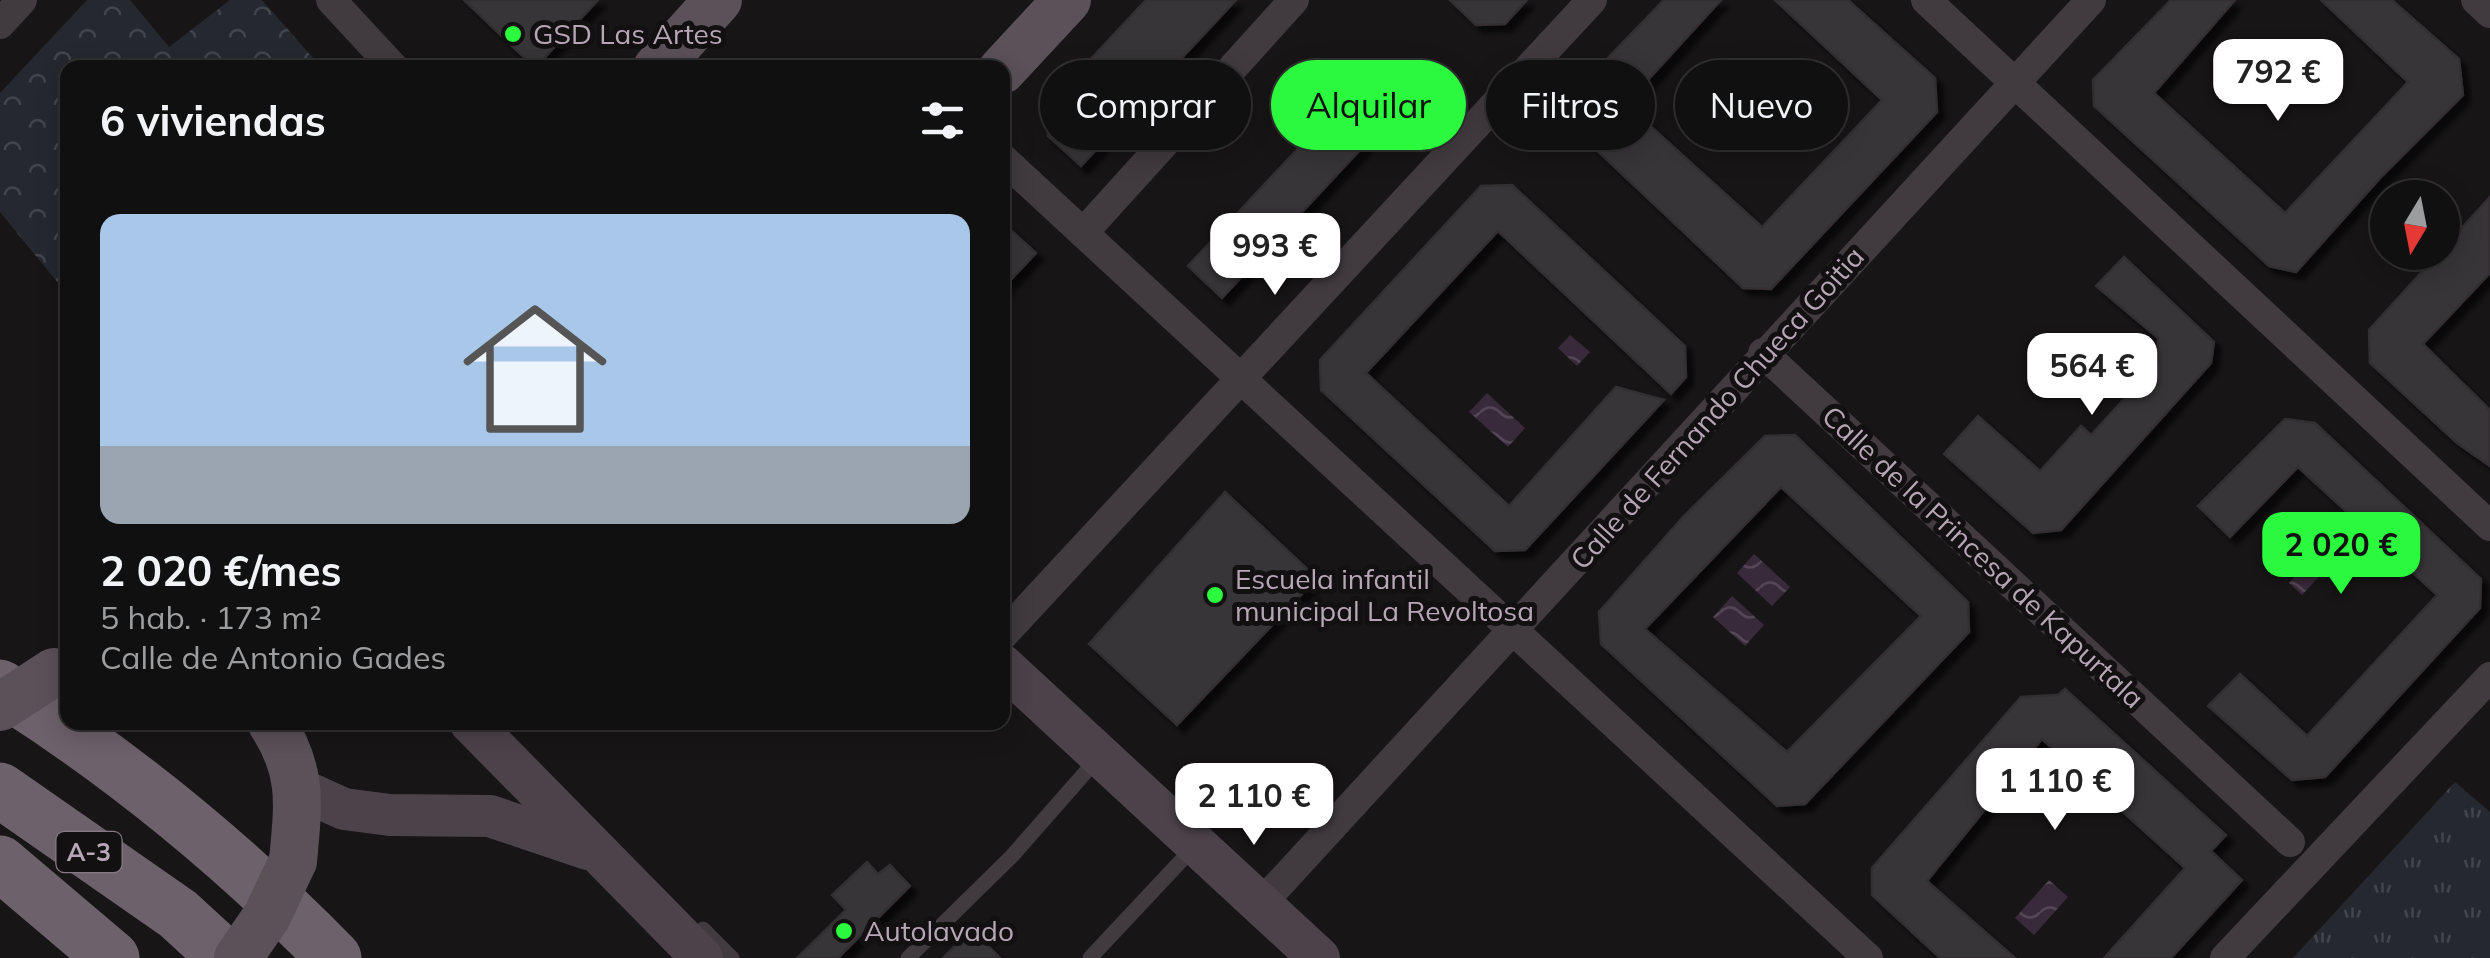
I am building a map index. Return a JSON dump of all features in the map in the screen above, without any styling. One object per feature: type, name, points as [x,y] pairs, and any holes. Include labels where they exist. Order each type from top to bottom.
[{"type":"highway","points":[[0,687],[60,724]]},
{"type":"highway","points":[[69,730],[282,904],[334,958]]},
{"type":"highway","points":[[0,755],[104,827],[178,914]]},
{"type":"highway","name":"A-3","points":[[0,790],[178,914],[226,958]]},
{"type":"highway","name":"A-3","points":[[0,863],[112,958]]},
{"type":"main road","points":[[663,60],[718,0]]},
{"type":"main road","points":[[1010,61],[1067,0]]},
{"type":"main road","points":[[0,706],[60,671]]},
{"type":"main road","points":[[238,958],[267,916],[293,860],[288,745]]},
{"type":"street","points":[[0,24],[22,0]]},
{"type":"street","points":[[331,0],[387,60]]},
{"type":"street","points":[[1083,232],[1294,0]]},
{"type":"street","points":[[1010,627],[1592,0]]},
{"type":"street","points":[[1926,0],[2490,526]]},
{"type":"street","name":"Calle de Fernando Chueca Goitia","points":[[1262,904],[2091,0]]},
{"type":"street","points":[[2476,0],[2490,13]]},
{"type":"street","points":[[1010,165],[1868,958]]},
{"type":"street","name":"Calle de la Princesa de Kapurtala","points":[[1764,354],[2290,842]]},
{"type":"street","points":[[1010,673],[1319,958]]},
{"type":"street","points":[[2225,958],[2490,676]]},
{"type":"street","points":[[477,730],[508,766],[702,958]]},
{"type":"street","points":[[288,745],[359,811],[490,816],[598,852]]},
{"type":"lane","points":[[908,958],[1012,856],[1100,756]]},
{"type":"lane","points":[[1090,958],[1196,844]]},
{"type":"lane","points":[[642,896],[688,914],[732,958]]},
{"type":"green space","points":[[87,0],[130,0],[169,47],[230,0],[262,0],[315,60],[60,60],[60,285],[0,212],[0,93]]},
{"type":"green space","points":[[2455,782],[2490,812],[2490,958],[2293,958]]},
{"type":"water","points":[[2318,50],[2337,67],[2312,94],[2293,77]]},
{"type":"water","points":[[2261,73],[2289,97],[2277,112],[2250,90]]},
{"type":"water","points":[[1570,335],[1590,352],[1577,366],[1558,348]]},
{"type":"water","points":[[1487,393],[1525,428],[1508,447],[1469,412]]},
{"type":"water","points":[[1754,554],[1790,587],[1772,606],[1737,573]]},
{"type":"water","points":[[2313,557],[2326,569],[2302,595],[2289,583]]},
{"type":"water","points":[[1732,596],[1764,625],[1745,646],[1713,617]]},
{"type":"water","points":[[2049,880],[2068,897],[2034,935],[2015,918]]},
{"type":"building","points":[[464,0],[598,0],[542,60],[527,60]]},
{"type":"building","points":[[1146,0],[1236,0],[1180,60],[1090,60]]},
{"type":"building","points":[[1450,0],[1527,0],[1505,24],[1476,25]]},
{"type":"building","points":[[1664,0],[1721,0],[1655,72],[1655,60],[1606,60]]},
{"type":"building","points":[[1775,0],[1848,0],[1935,78],[1937,112],[1771,289],[1743,288],[1596,150],[1655,150],[1655,130],[1762,227],[1835,150],[1848,150],[1848,136],[1882,100],[1848,68],[1848,60],[1839,60]]},
{"type":"building","points":[[2171,0],[2235,0],[2154,93],[2285,213],[2408,82],[2321,0],[2392,0],[2459,59],[2463,95],[2378,180],[2370,180],[2370,189],[2296,272],[2269,266],[2094,106],[2093,80]]},
{"type":"building","points":[[1063,150],[1096,150],[1081,166]]},
{"type":"building","points":[[1297,150],[1360,150],[1222,298],[1188,266]]},
{"type":"building","points":[[1512,185],[1685,346],[1686,377],[1671,394],[1498,231],[1366,373],[1509,506],[1616,387],[1664,400],[1525,550],[1495,551],[1321,390],[1320,360],[1481,186]]},
{"type":"building","points":[[2490,197],[2490,273],[2423,344],[2490,410],[2490,466],[2457,443],[2370,363],[2369,330],[2424,270],[2460,270],[2460,230]]},
{"type":"building","points":[[1010,229],[1036,253],[1010,281]]},
{"type":"building","points":[[2124,257],[2214,342],[2211,363],[2061,530],[2033,533],[1944,454],[1978,416],[2040,471],[2081,426],[2091,435],[2157,363],[2158,338],[2096,286]]},
{"type":"building","points":[[2285,419],[2315,423],[2481,579],[2480,608],[2325,777],[2292,780],[2208,706],[2240,674],[2307,736],[2437,595],[2298,467],[2230,537],[2198,506]]},
{"type":"building","points":[[1795,435],[1968,602],[1969,632],[1805,804],[1777,806],[1601,644],[1599,612],[1683,517],[1765,436]],"holes":[[[1781,487],[1921,616],[1787,752],[1645,629]]]},
{"type":"building","points":[[1225,492],[1317,578],[1177,725],[1089,644]]},
{"type":"building","points":[[2065,689],[2226,835],[2211,851],[2242,880],[2171,958],[2104,958],[2185,868],[2042,739],[1927,881],[2015,958],[1940,958],[1872,895],[1872,868],[2021,697],[2058,695]]},
{"type":"building","name":"Autolavado","points":[[867,862],[878,874],[890,865],[910,886],[838,958],[797,958],[846,910],[832,895]]},
{"type":"building","points":[[972,929],[1000,958],[943,958]]},
{"type":"place","name":"GSD Las Artes","points":[[513,34]]},
{"type":"place","name":"Escuela infantil municipal La Revoltosa","points":[[1215,595]]},
{"type":"place","name":"Autolavado","points":[[844,931]]}]
